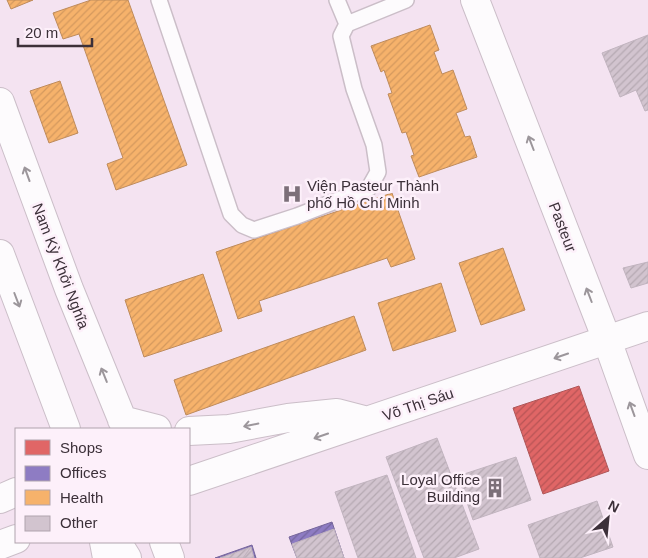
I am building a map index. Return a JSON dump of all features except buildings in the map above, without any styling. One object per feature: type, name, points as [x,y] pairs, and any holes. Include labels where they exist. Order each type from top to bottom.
[{"type":"main road","name":"Pasteur","points":[[481,2],[648,455]]},
{"type":"main road","name":"Nam Kỳ Khởi Nghĩa","points":[[0,102],[69,289],[124,424]]},
{"type":"main road","points":[[0,254],[66,428]]},
{"type":"main road","name":"Võ Thị Sáu","points":[[190,481],[648,326]]},
{"type":"main road","points":[[190,431],[229,429],[288,418],[338,413],[368,421]]},
{"type":"main road","points":[[124,424],[150,428]]},
{"type":"main road","points":[[0,499],[15,492]]},
{"type":"main road","points":[[0,545],[15,540]]},
{"type":"main road","points":[[104,543],[107,558]]},
{"type":"main road","points":[[118,543],[127,558]]},
{"type":"main road","points":[[164,543],[170,558]]},
{"type":"lane","points":[[159,0],[230,214],[242,226],[254,230],[297,216],[369,188],[378,172],[374,145],[354,89],[341,36],[346,24],[337,0]]},
{"type":"lane","points":[[346,24],[406,0]]},
{"type":"place","name":"Viện Pasteur Thành phố Hồ Chí Minh","points":[[292,194]]},
{"type":"place","name":"Loyal Office Building","points":[[495,488]]}]
